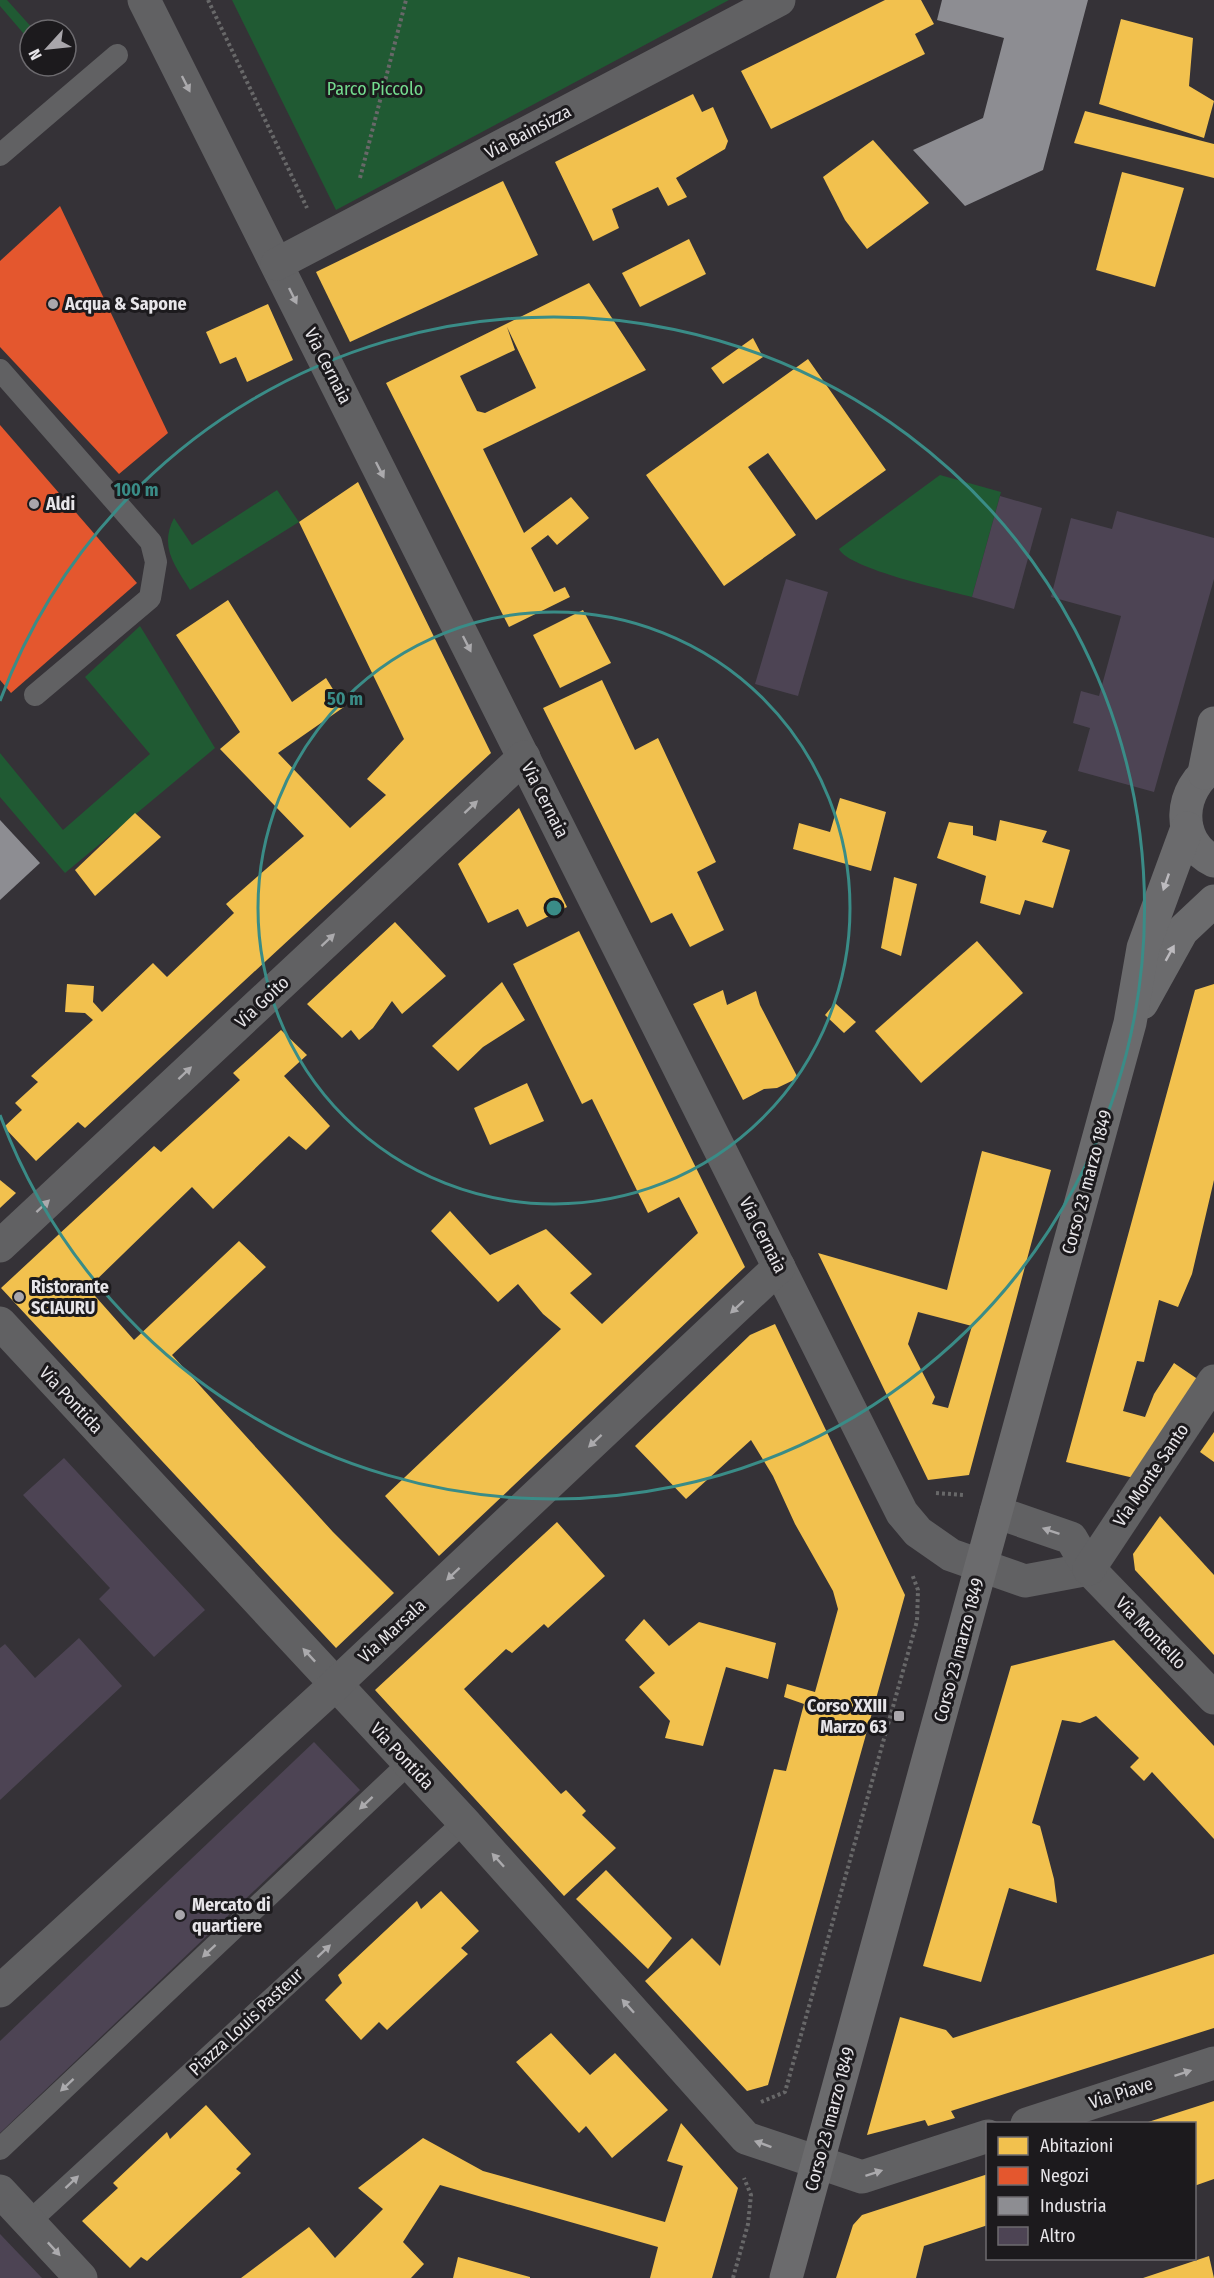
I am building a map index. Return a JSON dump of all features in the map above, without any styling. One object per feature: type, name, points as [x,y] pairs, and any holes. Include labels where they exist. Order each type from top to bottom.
[{"type":"street","name":"Via Cernaia","points":[[144,0],[902,1513],[918,1532],[951,1555],[982,1567]]},
{"type":"street","name":"Via Bainsizza","points":[[277,264],[779,0]]},
{"type":"street","points":[[1214,723],[1209,770],[1194,784],[1187,797],[1185,813],[1187,828],[1194,845],[1214,861]]},
{"type":"street","name":"Via Goito","points":[[0,1246],[524,757]]},
{"type":"street","name":"Corso 23 marzo 1849","points":[[786,2278],[1130,1023],[1143,948],[1187,828]]},
{"type":"street","name":"Corso 23 marzo 1849","points":[[1130,1023],[1182,932],[1214,901]]},
{"type":"street","name":"Via Marsala","points":[[0,1991],[336,1684],[779,1267]]},
{"type":"street","name":"Via Pontida","points":[[0,1323],[464,1822],[746,2138],[818,2164]]},
{"type":"street","name":"Via Monte Santo","points":[[1089,1569],[1214,1381]]},
{"type":"street","name":"Via Montello","points":[[996,1512],[1071,1538],[1089,1569],[1214,1698]]},
{"type":"street","points":[[982,1567],[1025,1581],[1089,1569]]},
{"type":"street","name":"Via Piave","points":[[1033,2122],[1214,2063]]},
{"type":"street","points":[[818,2164],[862,2177],[986,2136]]},
{"type":"street","points":[[0,2191],[81,2278]]},
{"type":"lane","points":[[0,155],[117,55]]},
{"type":"lane","points":[[0,370],[151,542],[156,562],[150,598],[35,695]]},
{"type":"lane","points":[[0,2149],[408,1763]]},
{"type":"lane","name":"Piazza Louis Pasteur","points":[[29,2222],[464,1822]]},
{"type":"path","points":[[208,0],[311,217]]},
{"type":"path","points":[[358,183],[406,0]]},
{"type":"path","points":[[756,2104],[785,2092],[916,1621],[918,1590],[911,1570]]},
{"type":"path","points":[[733,2278],[748,2224],[752,2195],[742,2174]]},
{"type":"green space","points":[[0,0],[7,0],[23,18],[18,18],[18,27],[0,6]]},
{"type":"green space","name":"Parco Piccolo","points":[[232,0],[729,0],[336,210]]},
{"type":"green space","points":[[940,475],[1001,492],[972,597],[879,571],[847,557],[839,549]]},
{"type":"green space","points":[[277,490],[299,522],[190,590],[174,564],[169,547],[168,538],[174,518],[192,545]]},
{"type":"green space","points":[[140,626],[215,748],[65,873],[0,797],[0,753],[63,830],[150,754],[85,677]]},
{"type":"building: Abitazioni","points":[[885,0],[921,0],[934,24],[915,34],[925,54],[771,129],[741,71]]},
{"type":"building: Abitazioni","points":[[1121,19],[1193,38],[1189,86],[1214,101],[1204,138],[1099,104]]},
{"type":"building: Abitazioni","points":[[693,94],[702,112],[713,107],[728,141],[725,149],[676,178],[687,197],[668,206],[658,187],[612,209],[619,228],[593,241],[555,162]]},
{"type":"building: Abitazioni","points":[[1085,111],[1214,144],[1214,178],[1074,143]]},
{"type":"building: Abitazioni","points":[[873,140],[929,203],[867,249],[845,220],[823,177]]},
{"type":"building: Abitazioni","points":[[1122,172],[1184,188],[1155,287],[1096,270]]},
{"type":"building: Abitazioni","points":[[503,181],[538,255],[350,342],[316,272]]},
{"type":"building: Abitazioni","points":[[689,239],[706,274],[640,307],[622,273]]},
{"type":"building: Abitazioni","points":[[589,283],[646,370],[483,449],[524,533],[571,497],[589,518],[557,545],[548,535],[531,548],[554,592],[565,587],[570,597],[509,627],[386,383]],"holes":[[[507,327],[536,388],[485,413],[477,411],[460,376],[515,350]]]},
{"type":"building: Abitazioni","points":[[268,304],[293,360],[247,382],[236,357],[220,364],[206,332]]},
{"type":"building: Abitazioni","points":[[753,338],[763,357],[723,384],[711,368]]},
{"type":"building: Abitazioni","points":[[808,359],[886,470],[816,520],[768,453],[748,467],[796,535],[724,586],[646,475]]},
{"type":"building: Abitazioni","points":[[358,482],[491,753],[85,1128],[78,1122],[36,1161],[4,1127],[22,1110],[15,1103],[38,1082],[31,1076],[93,1020],[85,1013],[65,1012],[67,984],[94,986],[93,1002],[102,1012],[153,963],[167,977],[234,913],[226,904],[304,836],[220,749],[240,732],[176,635],[228,600],[292,702],[326,678],[344,707],[278,753],[350,828],[386,795],[367,779],[404,739],[299,522]]},
{"type":"building: Abitazioni","points":[[583,610],[611,663],[560,688],[533,635]]},
{"type":"building: Abitazioni","points":[[602,680],[635,750],[658,738],[716,862],[697,872],[724,930],[690,947],[672,913],[651,923],[543,708]]},
{"type":"building: Abitazioni","points":[[840,798],[886,812],[871,871],[793,849],[799,823],[830,832]]},
{"type":"building: Abitazioni","points":[[519,808],[567,907],[527,927],[518,909],[488,923],[458,864]]},
{"type":"building: Abitazioni","points":[[135,813],[161,837],[95,896],[75,870]]},
{"type":"building: Abitazioni","points":[[1000,820],[1047,831],[1042,842],[1070,850],[1053,908],[1025,900],[1020,915],[980,903],[986,876],[937,858],[949,822],[973,826],[973,835],[996,841]]},
{"type":"building: Abitazioni","points":[[894,877],[917,884],[901,956],[881,948]]},
{"type":"building: Abitazioni","points":[[395,922],[446,976],[402,1014],[392,1001],[373,1028],[359,1040],[351,1030],[342,1038],[307,1004]]},
{"type":"building: Abitazioni","points":[[579,931],[745,1267],[439,1556],[385,1496],[561,1329],[543,1314],[518,1284],[498,1302],[431,1231],[450,1211],[490,1255],[546,1229],[592,1274],[570,1293],[602,1324],[698,1233],[679,1197],[648,1213],[592,1099],[582,1104],[513,964]]},
{"type":"building: Abitazioni","points":[[977,941],[1023,993],[921,1083],[875,1031]]},
{"type":"building: Abitazioni","points":[[502,982],[525,1020],[483,1047],[458,1071],[432,1046]]},
{"type":"building: Abitazioni","points":[[1214,984],[1214,1180],[1192,1274],[1178,1307],[1159,1300],[1144,1362],[1137,1361],[1123,1411],[1145,1417],[1154,1394],[1174,1363],[1199,1380],[1134,1478],[1066,1462],[1195,990]]},
{"type":"building: Abitazioni","points":[[723,990],[727,1005],[756,991],[760,1005],[798,1078],[777,1088],[764,1089],[743,1100],[693,1004]]},
{"type":"building: Abitazioni","points":[[835,1003],[856,1022],[844,1033],[825,1015]]},
{"type":"building: Abitazioni","points":[[281,1030],[307,1055],[284,1076],[330,1126],[306,1150],[289,1136],[213,1209],[192,1187],[88,1288],[134,1340],[239,1241],[266,1267],[172,1355],[333,1532],[394,1593],[336,1648],[1,1288],[154,1146],[161,1152],[240,1080],[233,1073]]},
{"type":"building: Abitazioni","points":[[527,1083],[544,1121],[490,1145],[474,1108]]},
{"type":"building: Abitazioni","points":[[982,1151],[1051,1170],[969,1475],[928,1480],[818,1253],[947,1290]],"holes":[[[918,1312],[972,1326],[948,1408],[932,1404],[935,1397],[908,1344]]]},
{"type":"building: Abitazioni","points":[[0,1180],[16,1193],[0,1208]]},
{"type":"building: Abitazioni","points":[[775,1324],[905,1595],[768,2085],[747,2091],[645,1981],[692,1938],[720,1966],[774,1769],[786,1771],[804,1704],[784,1697],[787,1684],[815,1692],[838,1609],[833,1591],[795,1524],[773,1476],[751,1440],[686,1499],[635,1446],[750,1335]]},
{"type":"building: Abitazioni","points":[[1214,1432],[1214,1462],[1200,1452]]},
{"type":"building: Abitazioni","points":[[1160,1516],[1214,1575],[1214,1655],[1135,1570],[1133,1554]]},
{"type":"building: Abitazioni","points":[[557,1522],[605,1576],[548,1628],[544,1624],[512,1653],[506,1649],[464,1689],[561,1794],[566,1790],[586,1811],[582,1815],[616,1848],[564,1896],[375,1690]]},
{"type":"building: Abitazioni","points":[[644,1619],[669,1646],[699,1622],[776,1643],[768,1679],[726,1667],[703,1746],[665,1738],[670,1721],[639,1687],[655,1673],[625,1640]]},
{"type":"building: Abitazioni","points":[[1114,1640],[1214,1746],[1214,1839],[1152,1772],[1144,1781],[1130,1767],[1139,1758],[1096,1716],[1080,1723],[1062,1720],[1032,1823],[1040,1826],[1054,1879],[1057,1903],[1009,1888],[981,1982],[923,1966],[1011,1666]]},
{"type":"building: Abitazioni","points":[[606,1870],[672,1938],[648,1969],[576,1899]]},
{"type":"building: Abitazioni","points":[[441,1891],[479,1931],[461,1948],[468,1954],[387,2030],[379,2022],[361,2040],[325,2000],[342,1983],[338,1975],[417,1901],[421,1909]]},
{"type":"building: Abitazioni","points":[[1214,1954],[1214,2028],[951,2111],[955,2118],[928,2126],[925,2120],[867,2135],[900,2017],[946,2030],[953,2038]]},
{"type":"building: Abitazioni","points":[[551,2033],[590,2075],[615,2053],[668,2110],[612,2158],[586,2126],[579,2133],[516,2062]]},
{"type":"building: Abitazioni","points":[[1214,2101],[1214,2179],[1196,2185],[1196,2122],[1148,2122]]},
{"type":"building: Abitazioni","points":[[206,2105],[251,2154],[236,2169],[241,2173],[147,2261],[141,2257],[130,2268],[82,2221],[118,2188],[113,2183],[167,2132],[170,2139]]},
{"type":"building: Abitazioni","points":[[681,2123],[738,2188],[712,2278],[650,2278],[658,2247],[440,2185],[403,2242],[424,2264],[411,2278],[241,2278],[309,2227],[335,2258],[383,2209],[358,2188],[423,2138],[483,2171],[665,2222],[683,2166],[667,2161]]},
{"type":"building: Abitazioni","points":[[986,2175],[986,2226],[924,2246],[916,2278],[836,2278],[853,2225],[862,2215]]},
{"type":"building: Abitazioni","points":[[1209,2256],[1214,2278],[1143,2278]]},
{"type":"building: Abitazioni","points":[[458,2257],[530,2277],[530,2278],[453,2278]]},
{"type":"building: Negozi","name":"Acqua & Sapone","points":[[60,206],[168,433],[119,474],[0,347],[0,261]]},
{"type":"building: Negozi","name":"Aldi","points":[[0,425],[137,583],[11,693],[0,680]]},
{"type":"building: Industria","points":[[942,0],[1088,0],[1043,170],[965,206],[913,150],[983,118],[1004,38],[937,20]]},
{"type":"building: Industria","points":[[0,820],[40,863],[0,900]]},
{"type":"building: Altro","points":[[1000,496],[1042,508],[1014,609],[972,597]]},
{"type":"building: Altro","points":[[1117,511],[1214,538],[1214,579],[1154,792],[1078,771],[1090,728],[1073,723],[1081,691],[1099,696],[1121,616],[1051,597],[1071,518],[1112,529]]},
{"type":"building: Altro","points":[[786,579],[828,592],[798,696],[755,684]]},
{"type":"building: Altro","points":[[64,1458],[205,1610],[154,1657],[99,1599],[110,1588],[23,1495]]},
{"type":"building: Altro","points":[[79,1638],[122,1686],[0,1800],[0,1648],[5,1644],[35,1678]]},
{"type":"building: Altro","name":"Mercato di quartiere","points":[[314,1742],[360,1790],[0,2133],[0,2041]]},
{"type":"building: Altro","points":[[0,2234],[42,2278],[0,2278]]},
{"type":"place","name":"Acqua & Sapone","points":[[53,304]]},
{"type":"place","name":"Aldi","points":[[34,504]]},
{"type":"place","name":"Ristorante SCIAURU","points":[[19,1297]]},
{"type":"place","name":"Corso XXIII Marzo 63","points":[[899,1716]]},
{"type":"place","name":"Mercato di quartiere","points":[[180,1915]]}]
